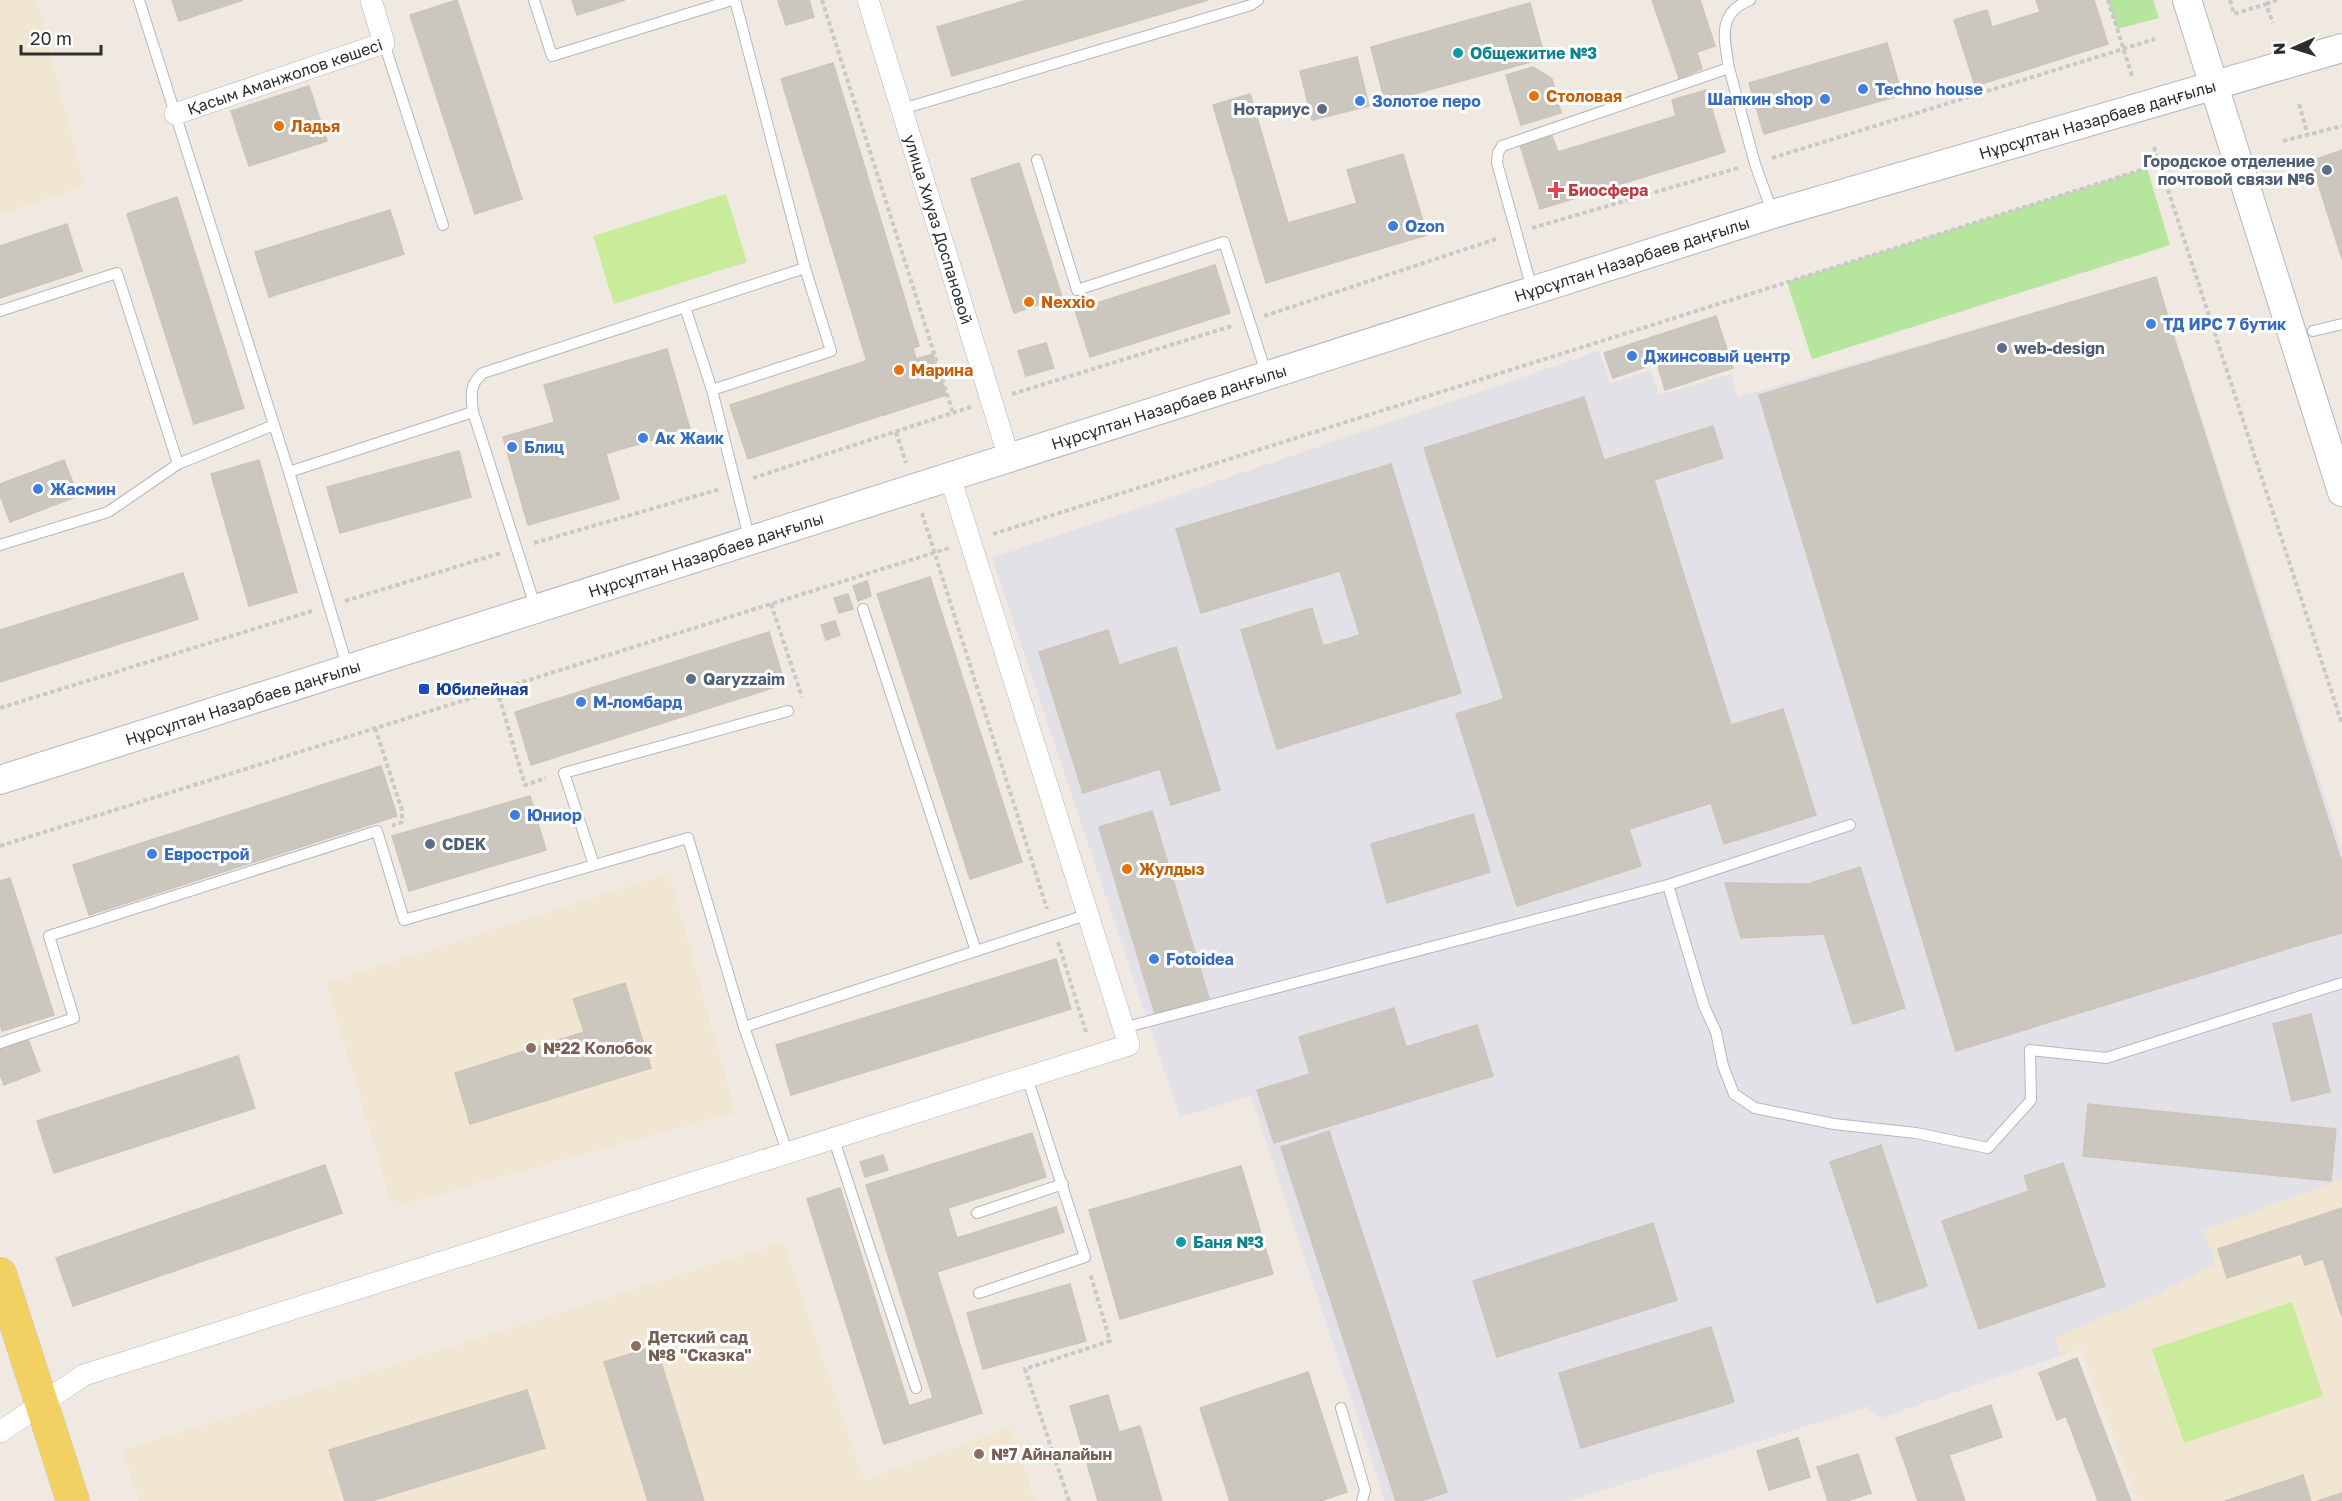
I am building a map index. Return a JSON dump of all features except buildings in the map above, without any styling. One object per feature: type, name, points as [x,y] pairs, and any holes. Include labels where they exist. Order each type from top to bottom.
[{"type":"main road","points":[[2187,0],[2216,85],[2342,492]]},
{"type":"main road","name":"Нұрсұлтан Назарбаев даңғылы","points":[[0,780],[1773,214],[2342,48]]},
{"type":"main road","points":[[0,1274],[73,1501]]},
{"type":"street","name":"Қасым Аманжолов көшесі","points":[[175,114],[384,43],[371,0]]},
{"type":"street","name":"улица Хиуаз Доспановой","points":[[868,0],[1009,458]]},
{"type":"street","points":[[0,1432],[84,1375],[1129,1045],[1086,915],[950,477]]},
{"type":"lane","points":[[139,0],[289,472],[348,669]]},
{"type":"lane","points":[[534,0],[552,56],[733,0],[805,268],[831,351],[712,390]]},
{"type":"lane","points":[[902,109],[1251,5],[1258,0]]},
{"type":"lane","points":[[1750,0],[1735,6],[1726,19],[1725,42],[1729,68],[1755,164],[1773,214]]},
{"type":"lane","points":[[384,43],[443,225]]},
{"type":"lane","points":[[1532,291],[1497,163],[1498,153],[1502,146],[1729,68]]},
{"type":"lane","points":[[1037,160],[1077,290],[1224,242],[1267,376]]},
{"type":"lane","points":[[536,609],[473,412],[471,391],[474,381],[483,374],[805,268]]},
{"type":"lane","points":[[0,311],[117,273],[178,464]]},
{"type":"lane","points":[[685,307],[712,390],[750,541]]},
{"type":"lane","points":[[2313,331],[2342,324]]},
{"type":"lane","points":[[289,472],[473,412]]},
{"type":"lane","points":[[0,545],[108,512],[178,464],[274,425]]},
{"type":"lane","points":[[863,609],[976,951]]},
{"type":"lane","points":[[594,865],[564,773],[788,711]]},
{"type":"lane","points":[[1123,1028],[1668,885],[1850,825]]},
{"type":"lane","points":[[0,1043],[74,1018],[49,936],[377,831],[404,920],[688,838],[744,1027],[788,1154]]},
{"type":"lane","points":[[1668,885],[1704,1006],[1716,1032],[1723,1066],[1734,1094],[1755,1108],[1834,1124],[1916,1133],[1988,1148],[2031,1100],[2030,1050],[2106,1058],[2342,983]]},
{"type":"lane","points":[[744,1027],[1086,915]]},
{"type":"lane","points":[[979,1293],[1085,1257],[1028,1077]]},
{"type":"lane","points":[[834,1140],[916,1388]]},
{"type":"lane","points":[[977,1212],[1063,1184]]},
{"type":"lane","points":[[1341,1408],[1365,1490],[1362,1501]]},
{"type":"path","points":[[822,0],[953,413]]},
{"type":"path","points":[[2108,0],[2132,76]]},
{"type":"path","points":[[2230,0],[2235,14],[2277,0]]},
{"type":"path","points":[[2266,4],[2273,23]]},
{"type":"path","points":[[0,708],[515,548],[735,484],[1515,233],[1755,164],[2155,39]]},
{"type":"path","points":[[2299,104],[2308,135]]},
{"type":"path","points":[[2283,141],[2342,126]]},
{"type":"path","points":[[2154,147],[2342,724]]},
{"type":"path","points":[[0,846],[2160,164],[2192,160]]},
{"type":"path","points":[[896,432],[1093,1056]]},
{"type":"path","points":[[771,604],[802,697],[788,711]]},
{"type":"path","points":[[497,690],[525,785],[564,773]]},
{"type":"path","points":[[375,728],[402,810],[402,822],[377,831]]},
{"type":"path","points":[[1069,1501],[1025,1369],[1110,1341],[1085,1257]]},
{"type":"shaded area","points":[[0,0],[37,0],[84,186],[0,215]]},
{"type":"shaded area","points":[[2156,277],[2342,849],[2342,1179],[2203,1231],[2217,1263],[2159,1294],[2054,1338],[2063,1355],[1880,1418],[1867,1407],[1569,1501],[1385,1501],[1251,1095],[1180,1117],[992,558],[1599,351],[1610,383],[1651,370],[1659,395],[1731,374],[1738,397]]},
{"type":"shaded area","name":"№22 Колобок","points":[[669,873],[735,1112],[393,1207],[326,983]]},
{"type":"shaded area","points":[[2342,1179],[2342,1501],[2138,1501],[2081,1349],[2063,1355],[2054,1338],[2159,1294],[2216,1263],[2203,1231]]},
{"type":"shaded area","name":"Детский сад №8 \"Сказка\"","points":[[784,1242],[864,1480],[1011,1427],[1035,1501],[139,1501],[123,1450]]},
{"type":"green space","points":[[2108,0],[2153,0],[2159,18],[2117,29]]},
{"type":"green space","points":[[2147,168],[2170,245],[1812,359],[1787,282]]},
{"type":"green space","points":[[726,194],[747,262],[614,304],[593,236]]},
{"type":"green space","points":[[2292,1302],[2323,1396],[2184,1443],[2152,1349]]},
{"type":"place","name":"Общежитие №3","points":[[1458,53]]},
{"type":"place","name":"Techno house","points":[[1863,89]]},
{"type":"place","name":"Столовая","points":[[1534,96]]},
{"type":"place","name":"Шапкин shop","points":[[1825,99]]},
{"type":"place","name":"Золотое перо","points":[[1360,101]]},
{"type":"place","name":"Нотариус","points":[[1322,109]]},
{"type":"place","name":"Ладья","points":[[279,126]]},
{"type":"place","name":"Городское отделение почтовой связи №6","points":[[2327,170]]},
{"type":"place","name":"Биосфера","points":[[1556,190]]},
{"type":"place","name":"Ozon","points":[[1393,226]]},
{"type":"place","name":"Nexxio","points":[[1029,302]]},
{"type":"place","name":"ТД ИРС 7 бутик","points":[[2151,324]]},
{"type":"place","name":"web-design","points":[[2002,348]]},
{"type":"place","name":"Джинсовый центр","points":[[1632,356]]},
{"type":"place","name":"Марина","points":[[899,370]]},
{"type":"place","name":"Ак Жаик","points":[[643,438]]},
{"type":"place","name":"Блиц","points":[[512,447]]},
{"type":"place","name":"Жасмин","points":[[38,489]]},
{"type":"place","name":"Qaryzzaim","points":[[691,679]]},
{"type":"place","name":"Юбилейная","points":[[424,689]]},
{"type":"place","name":"М-ломбард","points":[[581,702]]},
{"type":"place","name":"Юниор","points":[[515,815]]},
{"type":"place","name":"CDEK","points":[[430,844]]},
{"type":"place","name":"Еврострой","points":[[152,854]]},
{"type":"place","name":"Жулдыз","points":[[1127,869]]},
{"type":"place","name":"Fotoidea","points":[[1154,959]]},
{"type":"place","name":"№22 Колобок","points":[[531,1048]]},
{"type":"place","name":"Баня №3","points":[[1181,1242]]},
{"type":"place","name":"Детский сад №8 \"Сказка\"","points":[[636,1346]]},
{"type":"place","name":"№7 Айналайын","points":[[979,1454]]}]
